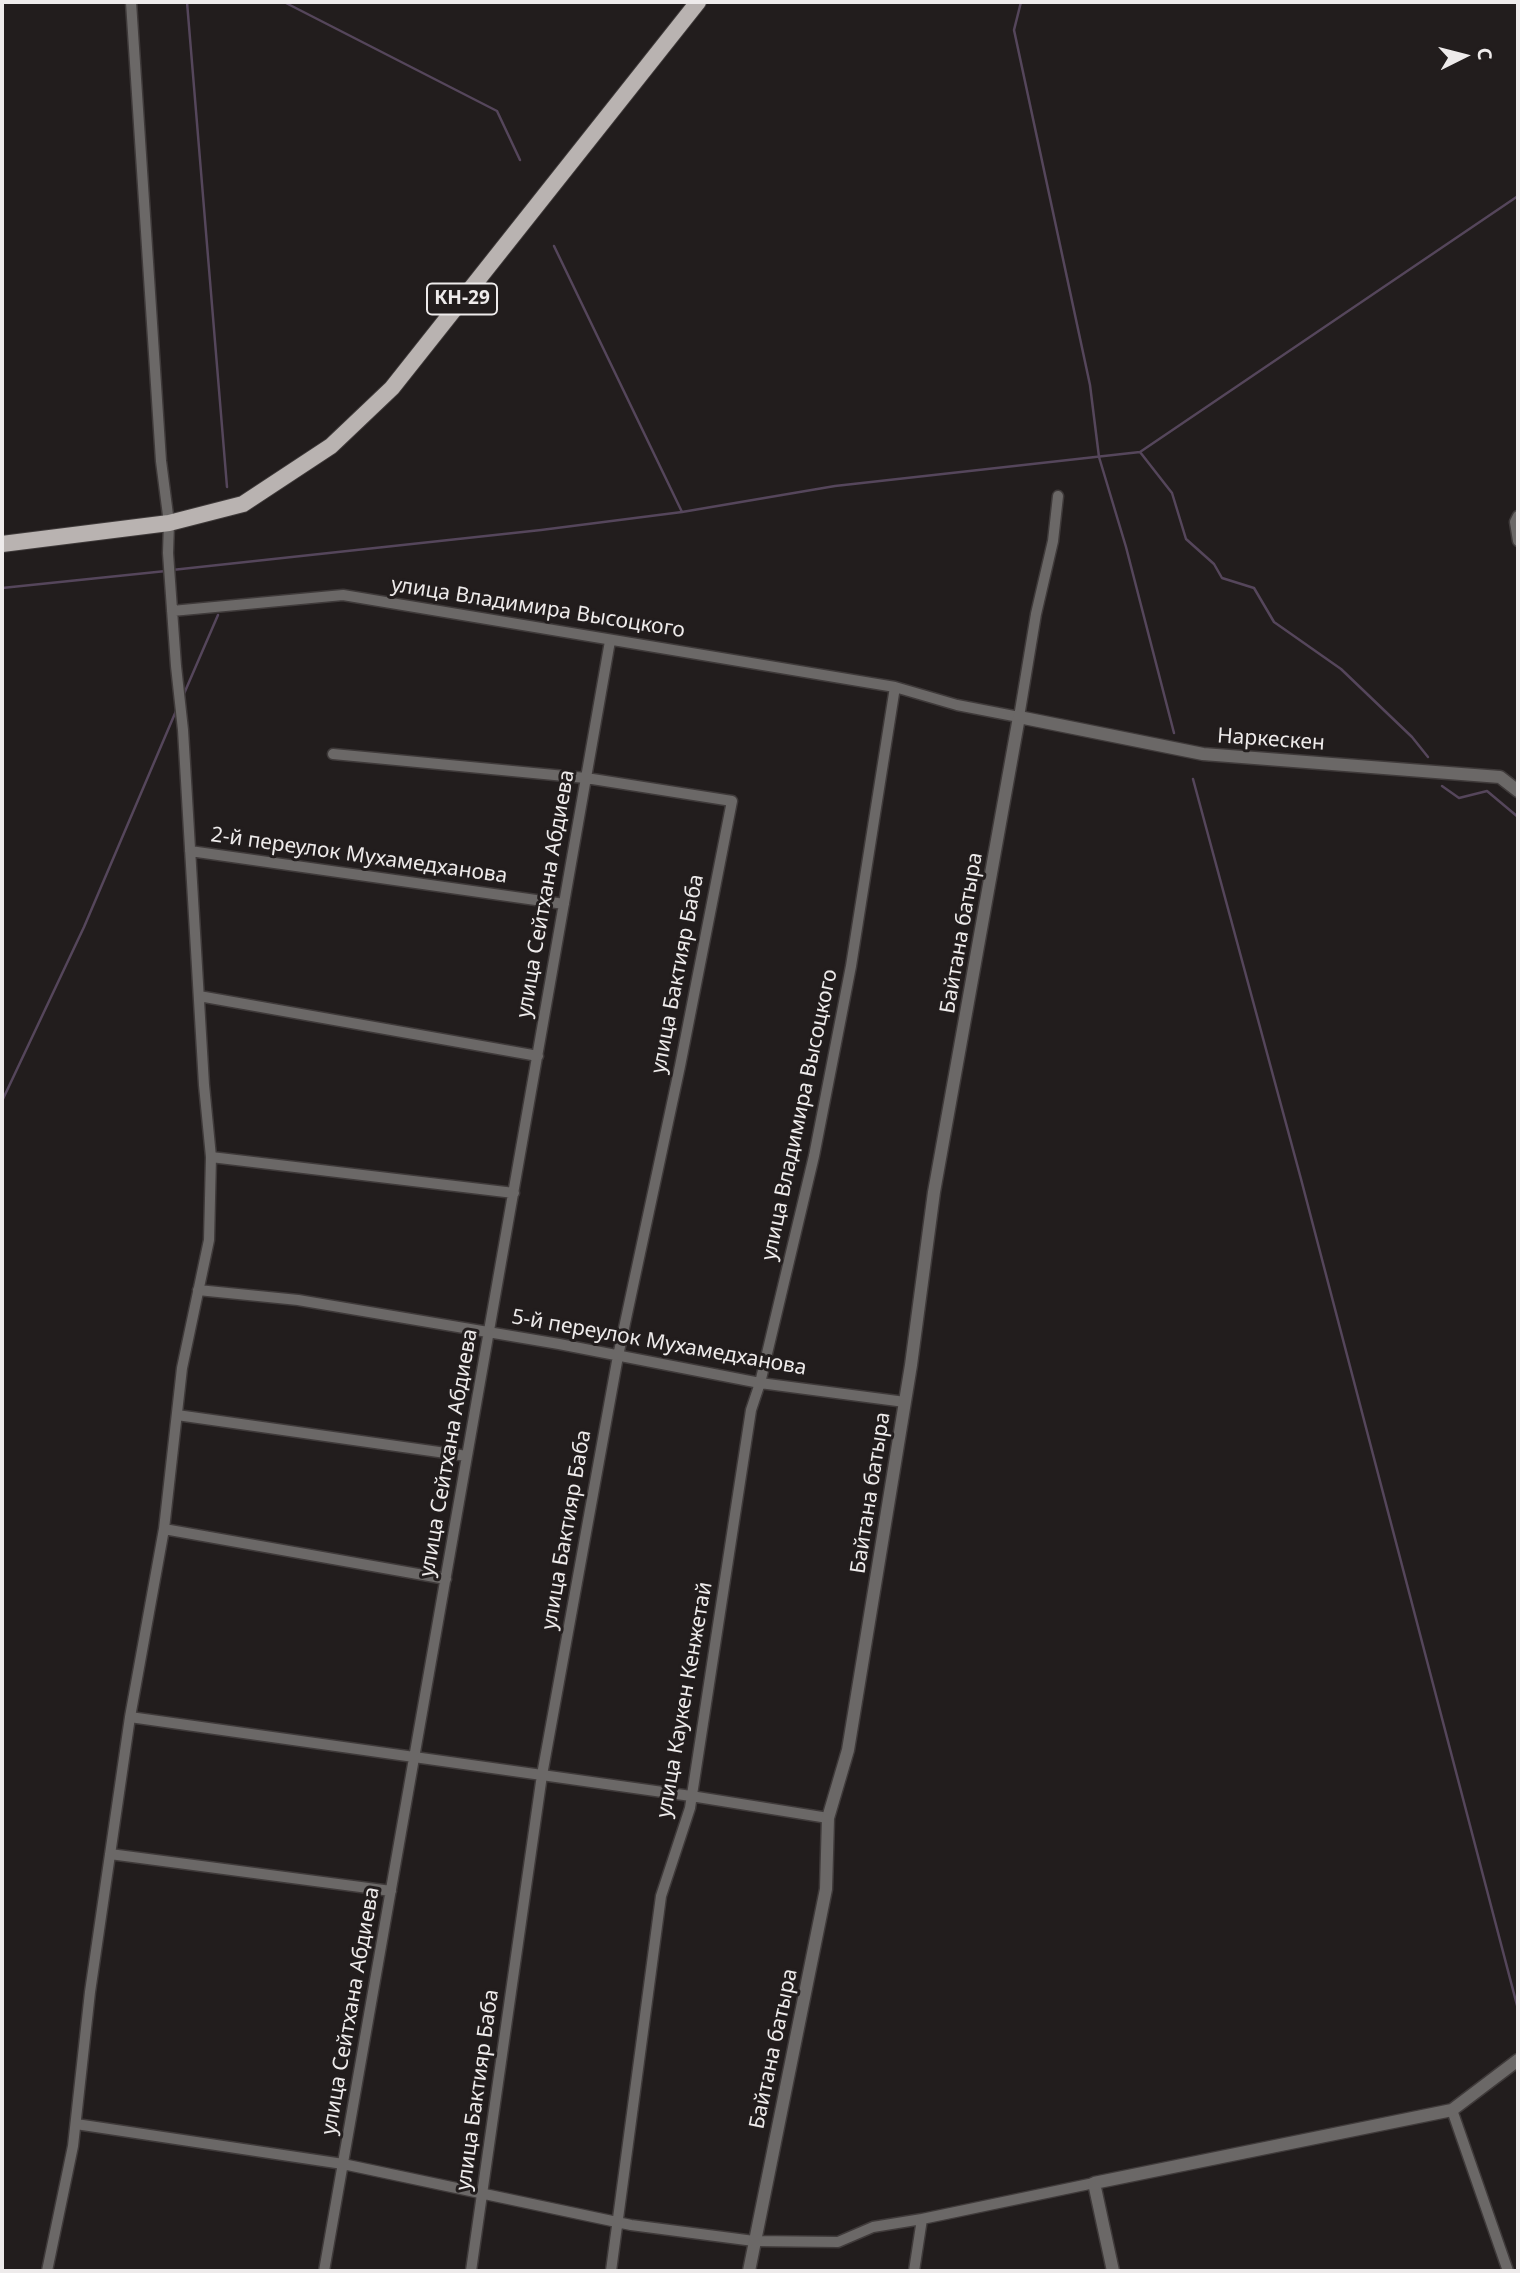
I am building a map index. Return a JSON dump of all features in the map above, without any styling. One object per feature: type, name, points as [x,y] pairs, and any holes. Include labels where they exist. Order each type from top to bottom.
[{"type":"main road","name":"КН-29","points":[[2,544],[169,523],[243,504],[331,446],[392,388],[698,2]]},
{"type":"street","points":[[47,2271],[73,2146],[90,1992],[130,1717],[164,1529],[182,1368],[209,1240],[211,1157],[131,2]]},
{"type":"street","points":[[1019,717],[1036,614],[1054,541],[1058,496]]},
{"type":"street","points":[[1518,516],[1514,522],[1518,541]]},
{"type":"street","name":"улица Владимира Высоцкого","points":[[172,611],[343,595],[895,687],[957,705],[1019,717]]},
{"type":"street","name":"улица Сейтхана Абдиева","points":[[324,2271],[610,640]]},
{"type":"street","name":"улица Владимира Высоцкого","points":[[760,1383],[814,1156],[851,966],[895,687]]},
{"type":"street","name":"Наркескен","points":[[1019,717],[1203,754],[1500,777],[1518,791]]},
{"type":"street","name":"Байтана батыра","points":[[748,2271],[823,1903],[828,1818],[848,1750],[905,1402],[934,1192],[1019,717]]},
{"type":"street","points":[[333,754],[586,778]]},
{"type":"street","name":"улица Бактияр Баба","points":[[471,2271],[542,1775],[618,1356],[680,1066],[732,801],[586,778]]},
{"type":"street","name":"2-й переулок Мухамедханова","points":[[190,851],[564,904]]},
{"type":"street","points":[[199,996],[538,1056]]},
{"type":"street","points":[[211,1157],[513,1193]]},
{"type":"street","name":"5-й переулок Мухамедханова","points":[[198,1290],[298,1300],[489,1332],[760,1383],[905,1402]]},
{"type":"street","name":"улица Каукен Кенжетай","points":[[611,2271],[661,1896],[690,1808],[751,1410],[760,1383]]},
{"type":"street","points":[[177,1415],[467,1456]]},
{"type":"street","points":[[164,1529],[446,1579]]},
{"type":"street","points":[[130,1717],[691,1796],[828,1818]]},
{"type":"street","points":[[110,1854],[391,1891]]},
{"type":"street","points":[[76,2124],[343,2164],[618,2223],[754,2241],[838,2242],[873,2227],[1452,2110],[1518,2060]]},
{"type":"street","points":[[1452,2110],[1508,2271]]},
{"type":"street","points":[[1094,2183],[1113,2271]]},
{"type":"street","points":[[914,2271],[922,2219]]},
{"type":"waterway","points":[[187,2],[227,487]]},
{"type":"waterway","points":[[284,2],[497,111],[520,160]]},
{"type":"waterway","points":[[1021,2],[1014,30],[1090,385],[1099,457],[1126,547],[1174,733]]},
{"type":"waterway","points":[[172,570],[541,530],[682,512],[835,486],[1140,452],[1518,196]]},
{"type":"waterway","points":[[554,246],[682,512]]},
{"type":"waterway","points":[[1140,452],[1172,493],[1186,539],[1214,564],[1222,578],[1254,588],[1274,622],[1341,669],[1412,737],[1428,757]]},
{"type":"waterway","points":[[2,588],[166,571]]},
{"type":"waterway","points":[[183,696],[218,615]]},
{"type":"waterway","points":[[2,1101],[84,927],[176,711]]},
{"type":"waterway","points":[[1193,779],[1301,1179],[1518,2009]]},
{"type":"waterway","points":[[1442,786],[1459,798],[1487,791],[1518,817]]}]
